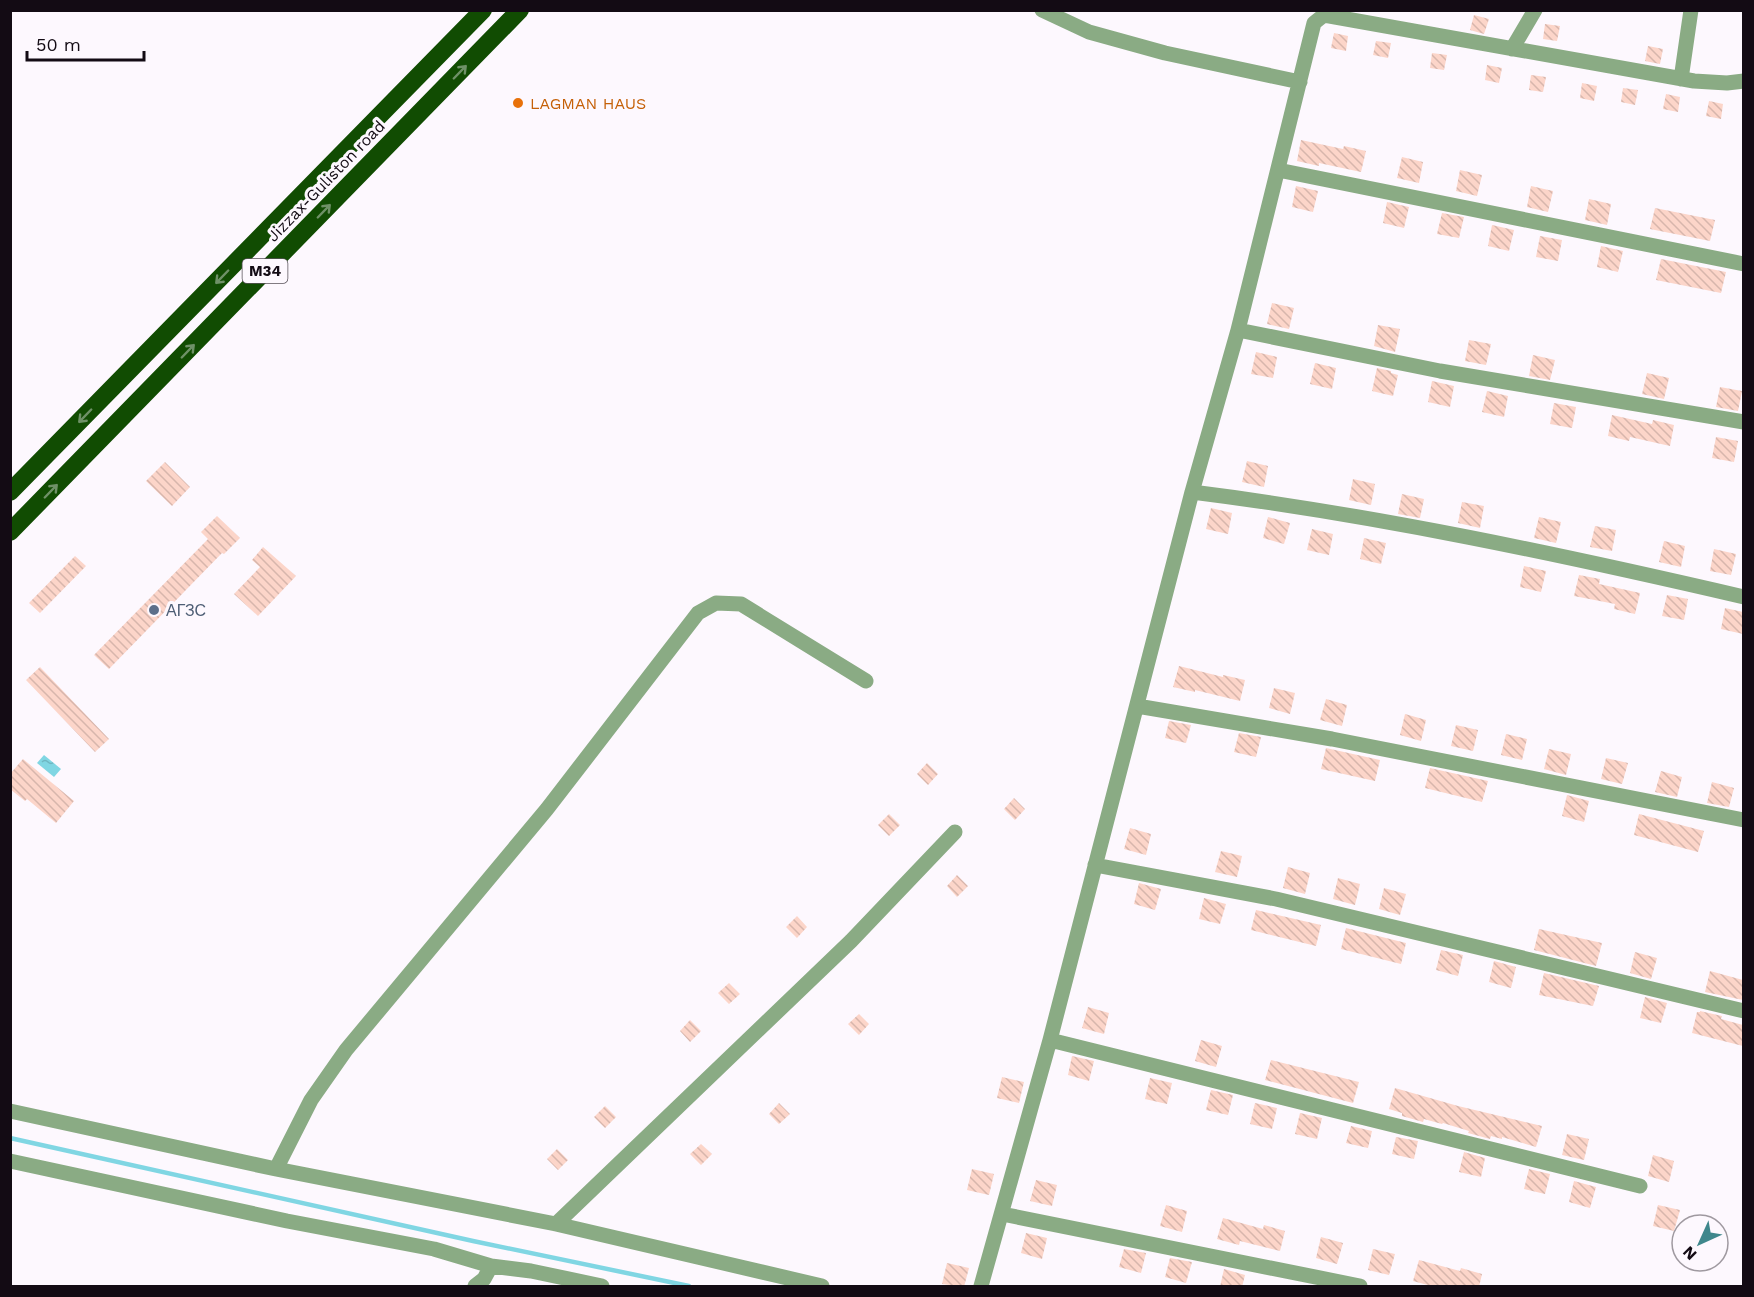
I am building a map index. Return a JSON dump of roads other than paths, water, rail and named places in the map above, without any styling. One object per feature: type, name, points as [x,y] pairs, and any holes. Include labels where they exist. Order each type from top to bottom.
[{"type":"highway","name":"Jizzax-Guliston road","points":[[10,492],[483,10]]},
{"type":"highway","name":"Jizzax-Guliston road","points":[[10,532],[520,10]]},
{"type":"highway","points":[[246,252],[265,271]]},
{"type":"street","points":[[1042,10],[1089,32],[1132,44],[1300,82]]},
{"type":"street","points":[[1512,49],[1535,10]]},
{"type":"street","points":[[1681,79],[1691,10]]},
{"type":"street","points":[[981,1287],[1050,1040],[1192,492],[1238,330],[1300,82],[1320,15],[1681,79],[1727,83],[1743,81]]},
{"type":"street","points":[[1278,170],[1743,264]]},
{"type":"street","points":[[1238,330],[1452,373],[1743,422]]},
{"type":"street","points":[[1192,492],[1294,505],[1498,544],[1743,597]]},
{"type":"street","points":[[276,1169],[310,1100],[346,1050],[547,809],[698,612],[716,603],[741,604],[866,681]]},
{"type":"street","points":[[1137,706],[1332,739],[1743,820]]},
{"type":"street","points":[[556,1224],[851,940],[955,832]]},
{"type":"street","points":[[1095,865],[1276,899],[1743,1011]]},
{"type":"street","points":[[1050,1040],[1640,1186]]},
{"type":"street","points":[[10,1111],[276,1169],[556,1224],[822,1287]]},
{"type":"street","points":[[10,1161],[287,1221],[434,1249],[491,1266],[531,1271],[602,1287]]},
{"type":"street","points":[[1002,1214],[1360,1287]]},
{"type":"street","points":[[475,1287],[484,1279],[491,1266]]},
{"type":"water","points":[[44,755],[61,769],[54,777],[37,763]]},
{"type":"waterway","points":[[10,1138],[473,1241],[689,1286]]},
{"type":"place","name":"LAGMAN HAUS","points":[[518,103]]},
{"type":"place","name":"АГЗС","points":[[154,610]]}]
